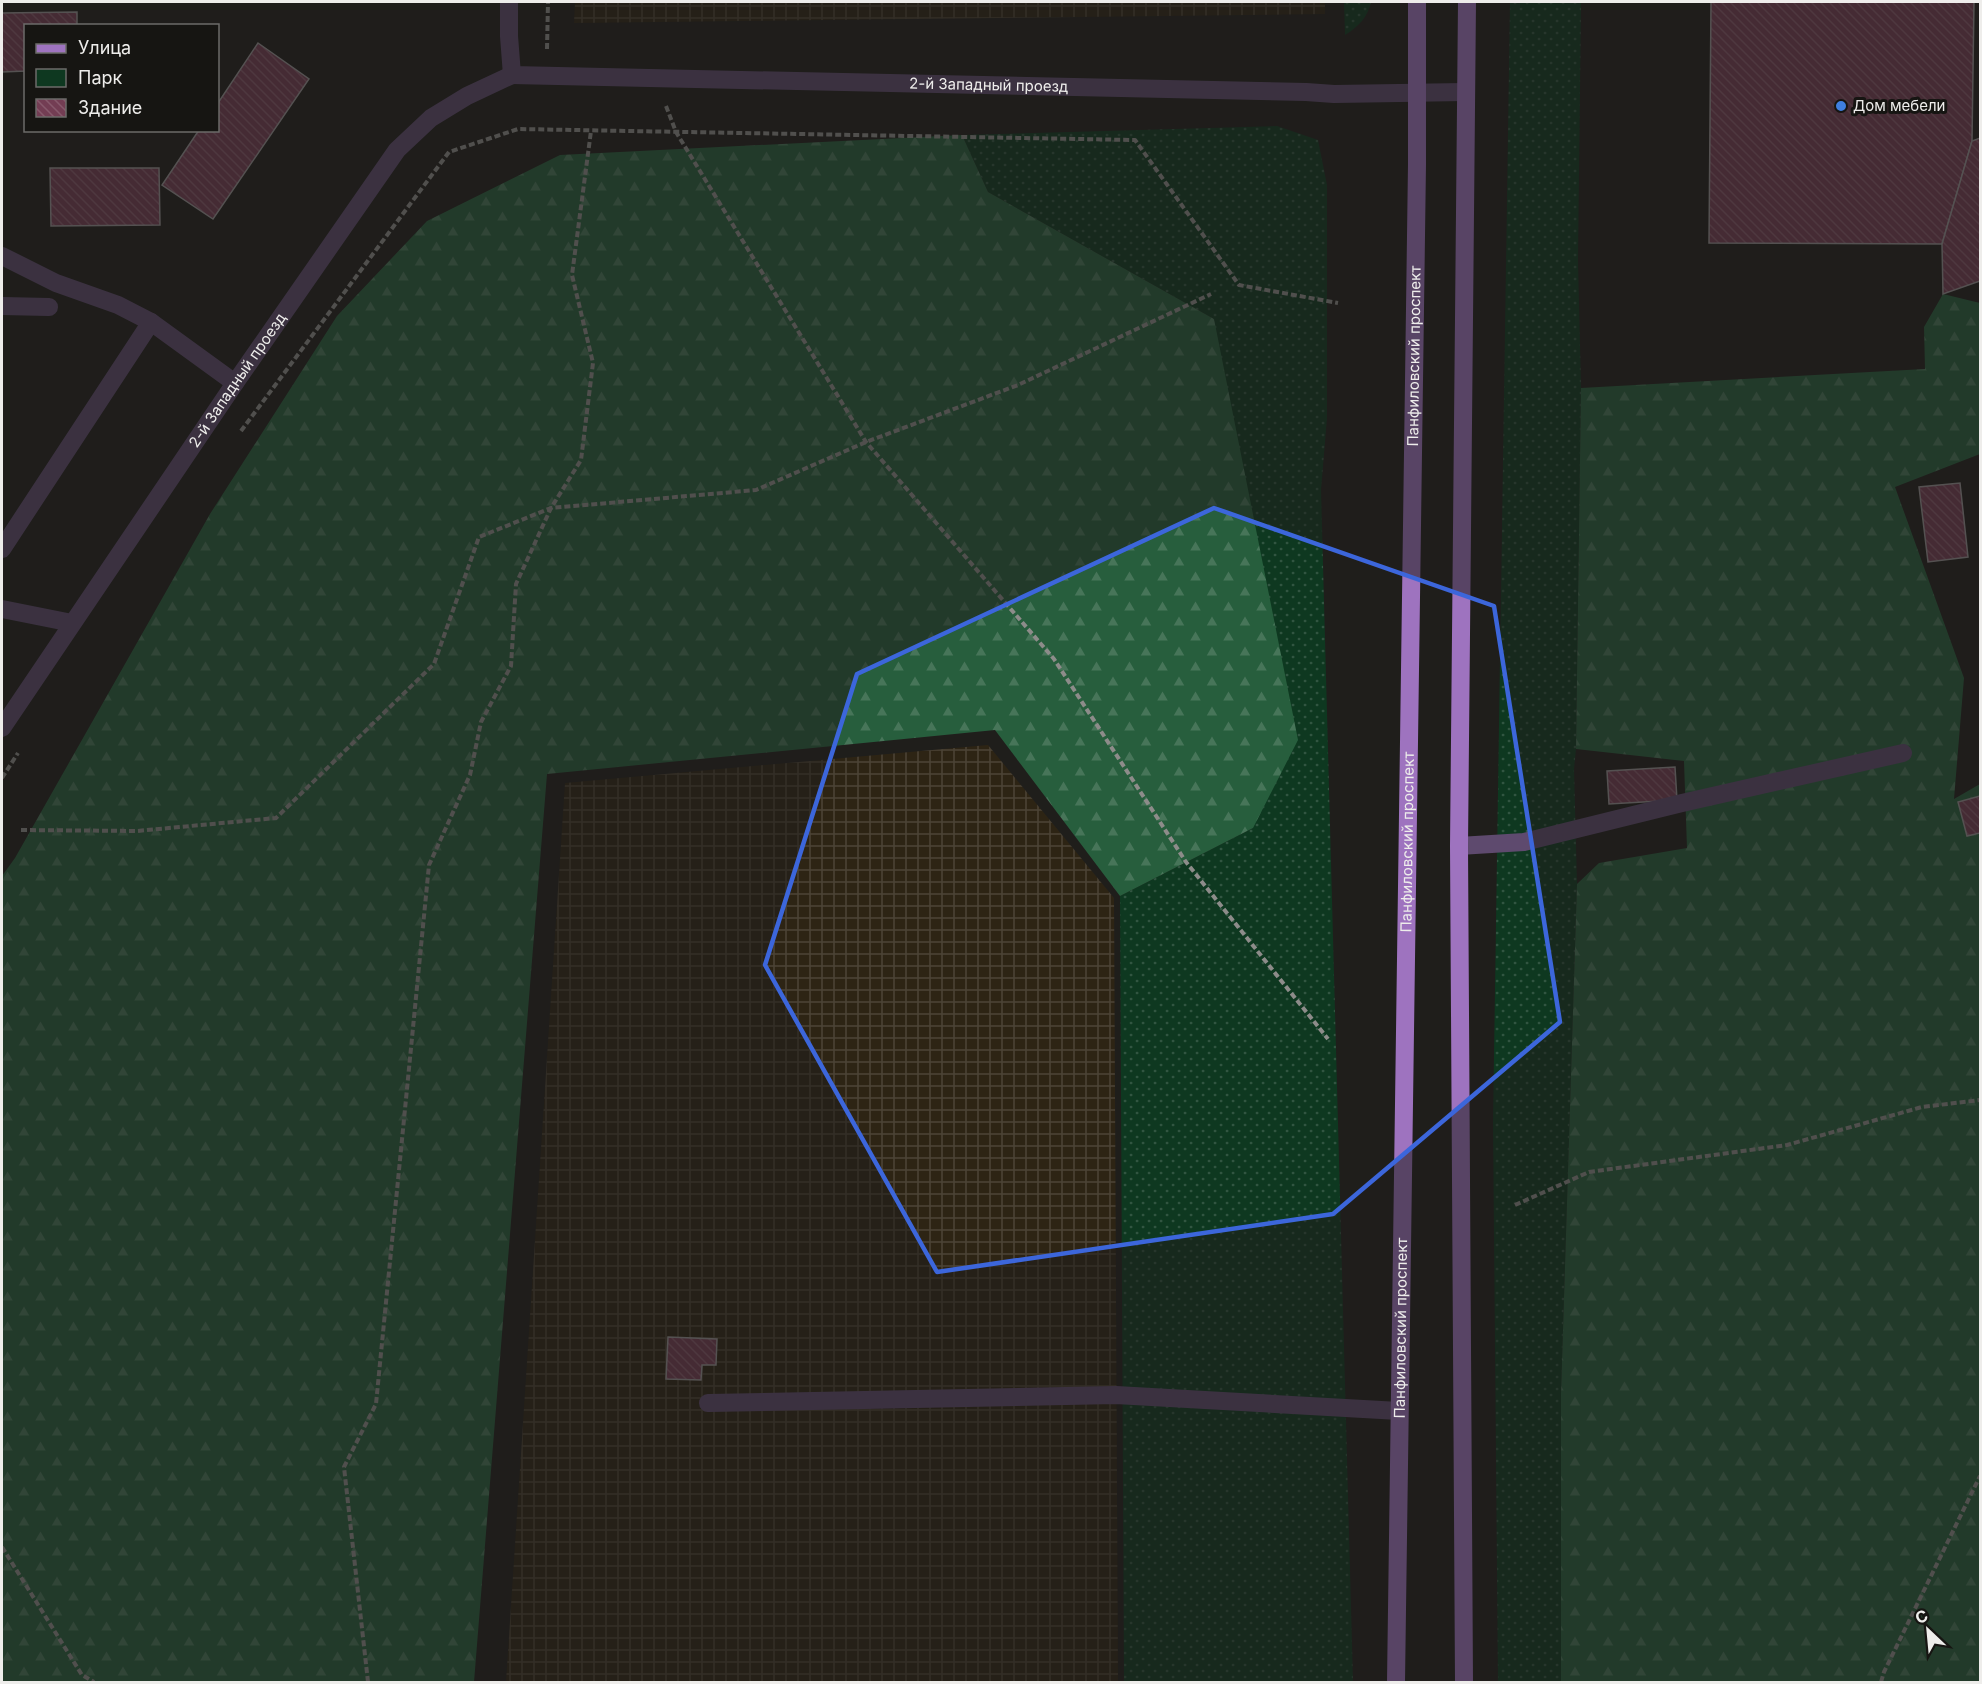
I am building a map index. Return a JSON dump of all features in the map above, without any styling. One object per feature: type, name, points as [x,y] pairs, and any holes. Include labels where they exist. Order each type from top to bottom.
[{"type":"main road","name":"Панфиловский проспект","points":[[1396,1683],[1417,164],[1417,2]]},
{"type":"main road","points":[[1464,1683],[1459,846],[1467,2]]},
{"type":"street","points":[[509,2],[512,75]]},
{"type":"street","name":"2-й Западный проезд","points":[[2,728],[235,383],[397,150],[431,118],[467,96],[512,75],[1334,94],[1466,92]]},
{"type":"street","points":[[2,256],[56,283],[118,305],[151,322],[235,383]]},
{"type":"street","points":[[2,306],[49,307]]},
{"type":"street","points":[[2,549],[151,322]]},
{"type":"street","points":[[2,609],[72,623]]},
{"type":"street","points":[[1459,846],[1524,842],[1682,803],[1903,753]]},
{"type":"street","points":[[708,1402],[1116,1395],[1400,1411]]},
{"type":"path","points":[[547,53],[548,2]]},
{"type":"path","points":[[654,78],[676,132],[866,442],[1054,659],[1186,862],[1328,1039]]},
{"type":"path","points":[[235,438],[449,152],[518,129],[1135,140],[1239,285],[1338,303]]},
{"type":"path","points":[[368,1683],[344,1467],[376,1404],[429,865],[470,775],[481,722],[511,666],[516,584],[551,508],[581,460],[593,363],[572,275],[591,131]]},
{"type":"path","points":[[21,830],[137,831],[276,818],[434,664],[479,537],[551,508],[756,490],[866,442],[1018,385],[1211,294]]},
{"type":"path","points":[[2,778],[21,748]]},
{"type":"path","points":[[1515,1205],[1589,1172],[1788,1145],[1922,1107],[1980,1100]]},
{"type":"path","points":[[1881,1683],[1884,1672],[1980,1476]]},
{"type":"path","points":[[2,1547],[82,1675],[94,1683]]},
{"type":"highlighted area","points":[[1214,508],[1494,606],[1560,1022],[1333,1214],[937,1272],[765,965],[857,674]]},
{"type":"shaded area","points":[[575,2],[1325,2],[1325,14],[574,23]]},
{"type":"shaded area","points":[[988,745],[1114,898],[1118,1682],[506,1682],[565,783]]},
{"type":"green space","points":[[1344,2],[1371,2],[1362,21],[1345,35]]},
{"type":"green space","points":[[1510,2],[1581,2],[1578,261],[1581,388],[1574,769],[1577,884],[1561,1394],[1561,1682],[1498,1682],[1493,1122]]},
{"type":"green space","points":[[1277,126],[1318,140],[1327,185],[1327,418],[1321,490],[1353,1682],[1124,1682],[1120,896],[1253,828],[1214,319],[988,192],[962,135]]},
{"type":"green space","points":[[962,135],[988,192],[1214,319],[1298,740],[1253,828],[1120,896],[995,730],[547,774],[474,1682],[2,1682],[2,876],[15,858],[210,514],[337,316],[427,221],[560,155]]},
{"type":"green space","points":[[1943,294],[1980,303],[1980,454],[1895,487],[1964,678],[1954,799],[1980,784],[1980,1682],[1561,1682],[1561,1394],[1577,884],[1599,863],[1687,848],[1684,761],[1576,749],[1581,388],[1925,369],[1924,327]]},
{"type":"building","name":"Дом мебели","points":[[1711,2],[1974,2],[1972,141],[1942,244],[1709,243]]},
{"type":"building","points":[[77,12],[77,24],[24,24],[24,71],[2,72],[2,13]]},
{"type":"building","points":[[258,43],[309,79],[213,219],[162,185],[198,132],[219,132],[219,102]]},
{"type":"building","points":[[1980,138],[1980,281],[1943,294],[1942,244],[1972,141]]},
{"type":"building","points":[[50,168],[159,168],[160,225],[51,226]]},
{"type":"building","points":[[1960,483],[1968,557],[1928,562],[1919,487]]},
{"type":"building","points":[[1675,767],[1677,800],[1609,804],[1607,771]]},
{"type":"building","points":[[1980,796],[1980,833],[1967,836],[1958,802]]},
{"type":"building","points":[[668,1337],[717,1339],[716,1365],[702,1365],[701,1380],[666,1379]]},
{"type":"place","name":"Дом мебели","points":[[1841,106]]}]
